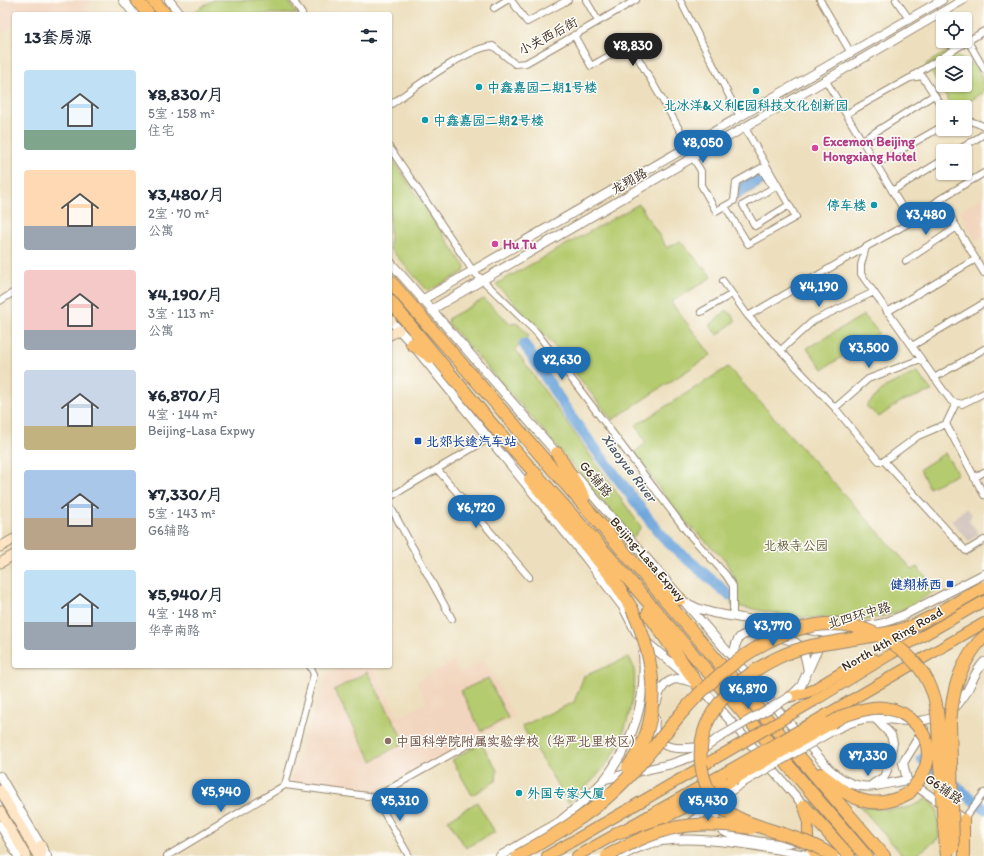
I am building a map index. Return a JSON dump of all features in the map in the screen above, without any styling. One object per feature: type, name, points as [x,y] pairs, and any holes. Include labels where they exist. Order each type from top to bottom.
[{"type":"highway","points":[[137,0],[146,12]]},
{"type":"highway","points":[[153,0],[163,12]]},
{"type":"highway","name":"Beijing-Lasa Expwy","points":[[392,283],[604,530],[651,582],[884,856]]},
{"type":"highway","points":[[392,303],[495,428],[611,559],[866,856]]},
{"type":"highway","points":[[412,344],[445,367]]},
{"type":"highway","points":[[495,428],[532,482],[612,577],[632,609],[642,632],[652,672],[653,690],[646,731],[631,763],[615,784],[566,828]]},
{"type":"highway","points":[[557,454],[604,530]]},
{"type":"highway","points":[[611,559],[698,685]]},
{"type":"highway","points":[[651,582],[680,599]]},
{"type":"highway","points":[[832,856],[812,844],[732,815],[719,805],[708,788],[701,769],[700,748],[706,727],[720,702],[746,677],[786,655],[811,646],[903,630],[984,587]]},
{"type":"highway","points":[[518,856],[566,828],[615,791],[680,714],[706,688],[739,661],[780,636],[793,631],[824,624],[841,624],[867,630],[898,646],[910,657],[920,670],[933,694],[938,727],[947,856]]},
{"type":"highway","points":[[954,856],[950,722],[951,704],[959,672],[981,640]]},
{"type":"highway","points":[[617,833],[666,816],[690,804],[843,716],[855,712],[883,708],[896,710],[908,716],[919,727],[926,741],[928,755],[925,770],[919,782],[909,793],[885,803],[860,801],[835,785],[800,758]]},
{"type":"highway","points":[[804,806],[849,856]]},
{"type":"highway","points":[[607,856],[644,837],[682,826],[721,824],[782,833]]},
{"type":"main road","points":[[392,334],[399,330]]},
{"type":"main road","points":[[0,547],[12,540]]},
{"type":"main road","points":[[0,563],[12,556]]},
{"type":"main road","name":"North 4th Ring Road","points":[[547,856],[984,601]]},
{"type":"main road","points":[[733,778],[822,717],[984,624]]},
{"type":"main road","points":[[789,697],[809,692],[849,668],[891,654]]},
{"type":"main road","points":[[0,790],[13,806],[38,856]]},
{"type":"main road","points":[[804,806],[809,823],[807,833],[809,848],[817,856]]},
{"type":"main road","points":[[1,817],[23,855]]},
{"type":"main road","name":"G6辅路","points":[[964,819],[964,856]]},
{"type":"main road","points":[[577,856],[617,833]]},
{"type":"main road","points":[[41,845],[41,856]]},
{"type":"street","points":[[123,0],[132,12]]},
{"type":"street","points":[[169,0],[178,12]]},
{"type":"street","points":[[293,0],[301,12]]},
{"type":"street","points":[[494,8],[506,0]]},
{"type":"street","points":[[511,0],[527,22],[568,0]]},
{"type":"street","points":[[586,0],[598,21]]},
{"type":"street","name":"小关西后街","points":[[392,104],[445,68],[483,46],[493,46],[515,64],[526,63],[636,0]]},
{"type":"street","points":[[680,0],[740,117]]},
{"type":"street","points":[[820,0],[850,53]]},
{"type":"street","points":[[896,0],[909,19]]},
{"type":"street","name":"龙翔路","points":[[422,300],[473,272],[942,0]]},
{"type":"street","name":"龙翔路","points":[[431,310],[963,0]]},
{"type":"street","points":[[972,38],[984,31]]},
{"type":"street","points":[[574,35],[591,66],[630,44],[689,146]]},
{"type":"street","points":[[846,114],[910,78],[957,48]]},
{"type":"street","points":[[972,48],[983,66]]},
{"type":"street","points":[[910,78],[922,76],[937,100]]},
{"type":"street","points":[[826,81],[911,222]]},
{"type":"street","points":[[861,141],[934,95]]},
{"type":"street","points":[[972,121],[984,126]]},
{"type":"street","points":[[728,206],[748,244],[796,216],[762,163],[745,128]]},
{"type":"street","points":[[876,164],[936,130]]},
{"type":"street","points":[[968,144],[984,134]]},
{"type":"street","points":[[392,151],[473,272],[537,333],[669,508],[726,575],[733,586],[733,616]]},
{"type":"street","points":[[693,158],[701,172],[701,186],[716,211],[728,206],[734,201],[736,182],[761,168],[773,188],[743,206],[755,226],[790,205]]},
{"type":"street","points":[[892,191],[936,164]]},
{"type":"street","points":[[748,316],[911,222],[940,199],[984,173]]},
{"type":"street","points":[[940,199],[984,273]]},
{"type":"street","points":[[906,261],[957,227]]},
{"type":"street","points":[[866,248],[861,265],[861,274],[950,401],[962,404],[984,393]]},
{"type":"street","points":[[888,312],[976,259]]},
{"type":"street","name":"G6辅路","points":[[392,264],[557,454],[680,599],[733,657],[829,769],[848,784],[869,787],[907,780],[964,819]]},
{"type":"street","points":[[723,281],[748,316],[835,408],[879,461],[884,461],[966,550],[984,540]]},
{"type":"street","points":[[781,350],[813,321],[874,292]]},
{"type":"street","points":[[0,301],[12,293]]},
{"type":"street","points":[[701,312],[732,294]]},
{"type":"street","points":[[912,346],[984,303]]},
{"type":"street","points":[[392,322],[412,344],[586,558],[623,607],[637,634],[643,660],[643,697],[630,739],[615,765],[585,800],[559,822],[500,856]]},
{"type":"street","points":[[934,378],[984,349]]},
{"type":"street","points":[[835,408],[868,379],[920,359]]},
{"type":"street","points":[[884,461],[918,436],[946,424],[956,403]]},
{"type":"street","points":[[946,424],[984,495]]},
{"type":"street","points":[[392,496],[488,439]]},
{"type":"street","points":[[437,469],[530,577]]},
{"type":"street","points":[[974,478],[984,472]]},
{"type":"street","points":[[392,510],[452,619]]},
{"type":"street","name":"北四环中路","points":[[707,745],[789,697],[801,686],[821,642],[832,634],[884,623],[904,615],[984,574]]},
{"type":"street","points":[[680,599],[697,608],[832,634]]},
{"type":"street","points":[[733,657],[735,646],[740,637],[748,633],[759,634],[796,642],[802,649],[806,658],[808,671]]},
{"type":"street","points":[[637,634],[698,685],[804,806]]},
{"type":"street","points":[[807,833],[790,844],[778,844],[733,837],[723,832],[717,823],[716,814],[719,804],[727,793],[733,778],[849,723],[863,719],[875,718],[914,722],[929,720],[951,711],[965,697],[979,668],[984,662]]},
{"type":"street","points":[[285,785],[314,674],[311,668]]},
{"type":"street","points":[[698,685],[682,678],[673,679],[665,683],[658,693],[653,728],[657,737],[665,745],[676,749],[707,745]]},
{"type":"street","points":[[869,787],[884,777],[892,750],[891,735],[875,718]]},
{"type":"street","points":[[907,780],[903,763],[929,720]]},
{"type":"street","points":[[167,856],[285,785],[375,797],[478,739]]},
{"type":"street","points":[[605,778],[671,764],[694,756],[707,745]]},
{"type":"street","points":[[0,776],[13,806],[41,845],[47,856]]},
{"type":"street","points":[[622,856],[644,846],[661,841],[682,830],[727,793]]},
{"type":"street","points":[[964,819],[984,794]]},
{"type":"street","points":[[375,797],[409,856]]},
{"type":"street","points":[[661,841],[710,841],[813,856]]},
{"type":"shaded area","points":[[0,0],[94,0],[88,7],[89,12],[12,12],[12,26],[0,34]]},
{"type":"shaded area","points":[[984,196],[984,237],[976,241],[959,211]]},
{"type":"shaded area","points":[[966,508],[972,514],[969,521],[979,533],[969,541],[951,521]]},
{"type":"shaded area","name":"中国科学院附属实验学校（华严北里校区）","points":[[484,660],[515,717],[375,793],[291,781],[326,676],[340,668],[373,668],[399,717],[427,702],[416,681],[454,661],[460,673]]},
{"type":"green space","points":[[213,0],[288,0],[296,12],[193,12]]},
{"type":"green space","points":[[948,51],[958,56],[940,56]]},
{"type":"green space","points":[[936,58],[936,80],[926,64]]},
{"type":"green space","points":[[972,65],[974,66],[981,76],[984,92],[972,100],[949,100],[944,92],[972,92]]},
{"type":"green space","points":[[392,158],[465,267],[464,272],[428,291],[392,251]]},
{"type":"green space","points":[[639,204],[667,248],[680,241],[712,277],[671,302],[711,355],[612,420],[548,338],[496,284]]},
{"type":"green space","points":[[484,299],[511,324],[518,323],[529,336],[515,349],[641,527],[633,538],[549,437],[448,323],[449,318]]},
{"type":"green space","points":[[727,310],[736,320],[718,335],[709,326]]},
{"type":"green space","points":[[864,315],[879,333],[823,369],[807,348]]},
{"type":"green space","name":"北极寺公园","points":[[728,367],[913,570],[917,567],[937,589],[914,604],[892,614],[865,620],[796,617],[731,605],[732,593],[737,583],[725,560],[687,523],[661,491],[635,452],[646,443],[636,425]]},
{"type":"green space","points":[[917,372],[932,391],[900,402],[879,417],[866,406],[885,387]]},
{"type":"green space","points":[[945,453],[958,474],[929,488],[920,469]]},
{"type":"green space","points":[[629,657],[634,669],[634,690],[622,736],[614,753],[599,774],[568,803],[522,726],[574,702],[584,676]]},
{"type":"green space","points":[[367,672],[405,742],[372,761],[334,690]]},
{"type":"green space","points":[[488,678],[508,718],[481,731],[461,691]]},
{"type":"green space","points":[[481,743],[497,770],[496,781],[472,795],[452,760]]},
{"type":"green space","points":[[927,798],[937,808],[939,838],[915,856],[903,856],[860,806],[886,809],[903,808],[919,803]]},
{"type":"green space","points":[[477,802],[495,832],[466,848],[448,820]]},
{"type":"water","points":[[760,172],[766,183],[738,199],[739,184]]},
{"type":"waterway","name":"Xiaoyue River","points":[[524,344],[574,421],[658,531],[671,545],[729,595]]},
{"type":"waterway","name":"Xiaoyue River","points":[[922,759],[984,809]]},
{"type":"place","name":"中鑫嘉园二期1号楼","points":[[479,87]]},
{"type":"place","name":"北冰洋&义利E园科技文化创新园","points":[[756,91]]},
{"type":"place","name":"中鑫嘉园二期2号楼","points":[[425,120]]},
{"type":"place","name":"Excemon Beijing Hongxiang Hotel","points":[[815,148]]},
{"type":"place","name":"停车楼","points":[[874,205]]},
{"type":"place","name":"Hu Tu","points":[[495,244]]},
{"type":"place","name":"北郊长途汽车站","points":[[418,441]]},
{"type":"place","name":"健翔桥西","points":[[950,584]]},
{"type":"place","name":"中国科学院附属实验学校（华严北里校区）","points":[[388,741]]},
{"type":"place","name":"外国专家大厦","points":[[519,793]]}]
